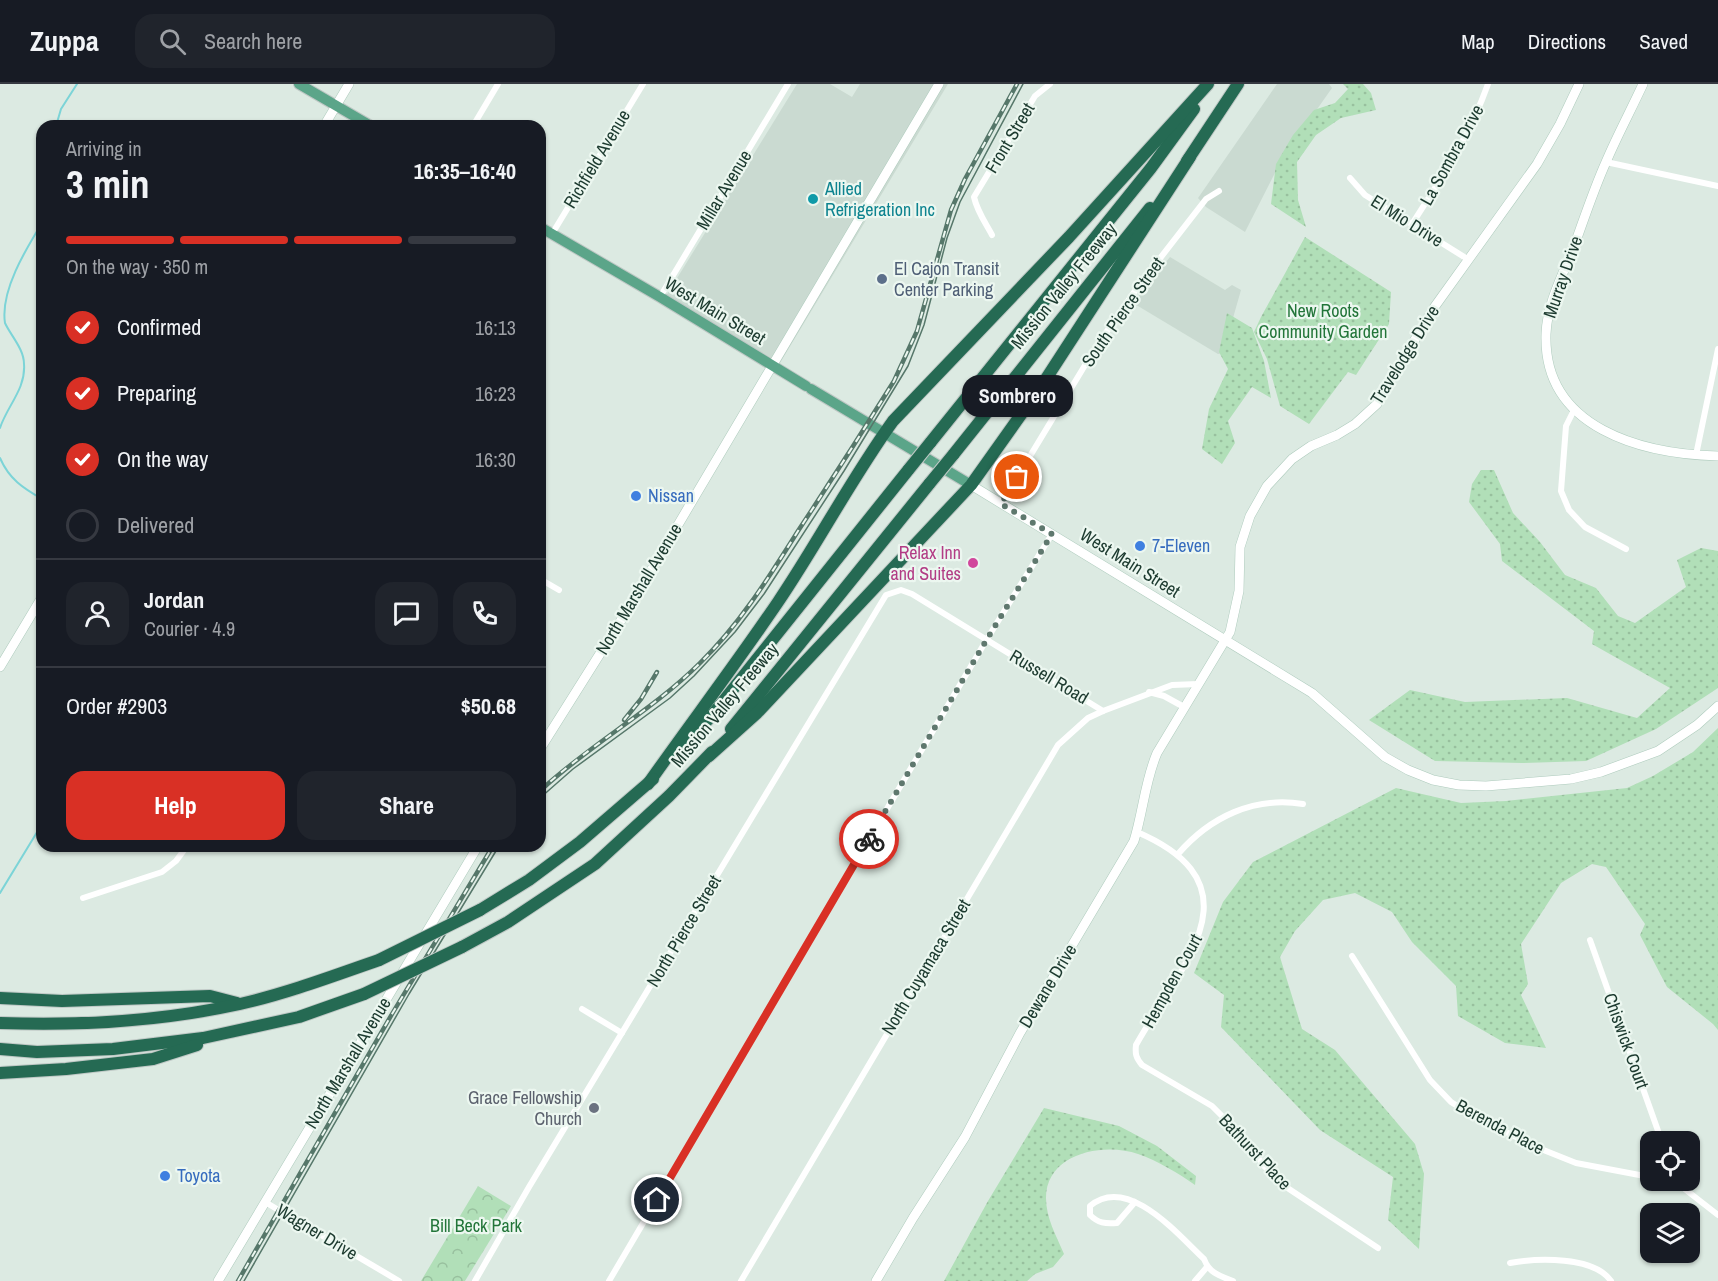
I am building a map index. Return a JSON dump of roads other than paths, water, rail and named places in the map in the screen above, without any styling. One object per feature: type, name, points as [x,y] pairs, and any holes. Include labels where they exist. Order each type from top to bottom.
[{"type":"highway","points":[[648,784],[778,602],[892,421],[1069,237],[1210,84]]},
{"type":"highway","name":"Mission Valley Freeway","points":[[0,1023],[102,1022],[186,1014],[241,1004],[309,985],[379,960],[480,910],[529,880],[580,842],[648,784],[713,714],[1151,168],[1210,84]]},
{"type":"highway","name":"Mission Valley Freeway","points":[[0,1049],[37,1052],[113,1049],[203,1038],[299,1017],[364,994],[462,947],[508,922],[596,864],[709,756],[1191,157],[1238,84]]},
{"type":"highway","points":[[709,756],[773,697],[971,485],[1042,385],[1191,157]]},
{"type":"highway","points":[[0,998],[62,1001],[210,996],[241,1004]]},
{"type":"highway","points":[[0,1074],[153,1059],[250,1028]]},
{"type":"main road","points":[[299,84],[360,120]]},
{"type":"main road","points":[[328,120],[349,84]]},
{"type":"main road","name":"North Marshall Avenue","points":[[546,740],[619,624],[939,84]]},
{"type":"main road","name":"Travelodge Drive","points":[[1226,642],[1239,591],[1240,547],[1250,516],[1267,486],[1292,459],[1311,446],[1355,424],[1377,404],[1433,309],[1537,164],[1579,84]]},
{"type":"main road","name":"Murray Drive","points":[[1574,410],[1561,393],[1552,373],[1546,343],[1547,322],[1552,302],[1606,162],[1644,84]]},
{"type":"main road","name":"West Main Street","points":[[546,230],[885,432],[1312,693],[1385,757],[1420,776],[1459,785],[1486,786],[1570,779],[1601,772],[1658,751],[1697,725],[1718,706]]},
{"type":"main road","points":[[1574,410],[1598,427],[1623,440],[1666,452],[1718,456]]},
{"type":"main road","points":[[0,667],[36,607]]},
{"type":"main road","points":[[1198,684],[1226,642]]},
{"type":"main road","name":"Dewane Drive","points":[[876,1281],[965,1137],[1020,1033],[1123,860],[1137,832],[1149,773],[1157,753],[1198,684]]},
{"type":"main road","name":"North Marshall Avenue","points":[[218,1281],[474,852]]},
{"type":"street","points":[[477,120],[498,84]]},
{"type":"street","name":"Richfield Avenue","points":[[552,234],[643,84]]},
{"type":"street","name":"Millar Avenue","points":[[660,297],[788,84]]},
{"type":"street","name":"Front Street","points":[[992,235],[976,209],[974,197],[1035,96],[1050,84]]},
{"type":"street","name":"La Sombra Drive","points":[[1412,224],[1466,136],[1488,84]]},
{"type":"street","points":[[1606,162],[1718,186]]},
{"type":"street","name":"El Mio Drive","points":[[1350,178],[1365,195],[1468,260]]},
{"type":"street","name":"South Pierce Street","points":[[1001,504],[1096,347],[1137,288],[1206,199],[1219,191]]},
{"type":"street","points":[[1696,455],[1718,349]]},
{"type":"street","points":[[1574,410],[1566,426],[1561,491],[1569,510],[1585,527],[1626,549]]},
{"type":"street","points":[[609,1281],[987,639],[1052,534]]},
{"type":"street","points":[[546,583],[559,591]]},
{"type":"street","name":"Russell Road","points":[[901,590],[912,594],[1103,711]]},
{"type":"street","name":"North Pierce Street","points":[[475,1281],[621,1033],[886,595],[901,590]]},
{"type":"street","name":"North Cuyamaca Street","points":[[741,1281],[1058,745],[1088,717],[1148,692],[1172,685],[1198,684]]},
{"type":"street","points":[[1148,692],[1164,696],[1184,706]]},
{"type":"street","points":[[1178,854],[1192,838],[1218,819],[1235,811],[1268,802],[1286,801],[1303,804]]},
{"type":"street","name":"Hempden Court","points":[[1135,1054],[1136,1045],[1196,944],[1204,904],[1196,877],[1187,862],[1161,842],[1137,832]]},
{"type":"street","points":[[83,898],[162,872],[176,861],[183,852]]},
{"type":"street","name":"Chiswick Court","points":[[1590,940],[1658,1131]]},
{"type":"street","name":"Berenda Place","points":[[1352,956],[1430,1080],[1451,1102],[1474,1117],[1576,1164],[1640,1175]]},
{"type":"street","points":[[582,1009],[621,1033]]},
{"type":"street","name":"Bathurst Place","points":[[1135,1054],[1142,1065],[1212,1106],[1244,1138],[1264,1166],[1283,1185],[1378,1248]]},
{"type":"street","points":[[1687,1191],[1718,1215]]},
{"type":"street","points":[[1135,1202],[1117,1223],[1107,1224],[1096,1221],[1090,1215],[1090,1206],[1099,1198],[1105,1197],[1135,1202],[1149,1208],[1204,1259],[1207,1267],[1216,1274],[1233,1281]]},
{"type":"street","name":"Wagner Drive","points":[[265,1202],[399,1281]]},
{"type":"street","points":[[1510,1263],[1533,1259],[1590,1265],[1608,1276],[1611,1281]]},
{"type":"street","points":[[1195,1281],[1207,1267]]},
{"type":"waterway","points":[[58,120],[61,109],[77,84]]},
{"type":"waterway","points":[[0,428],[19,389],[24,373],[22,353],[5,323],[6,298],[16,271],[36,233]]},
{"type":"waterway","points":[[0,458],[17,482],[36,495]]},
{"type":"waterway","points":[[0,893],[36,834]]},
{"type":"tram line","points":[[546,793],[573,769],[670,698],[735,632],[764,594],[844,471],[908,366],[924,325],[947,238],[960,202],[1023,84]]},
{"type":"tram line","points":[[244,1281],[409,994],[495,852]]},
{"type":"railway","points":[[546,786],[579,758],[662,697],[700,663],[715,648],[765,583],[894,381],[917,331],[951,210],[965,179],[1017,84]]},
{"type":"railway","points":[[624,720],[641,699],[657,672]]},
{"type":"railway","points":[[238,1281],[392,1014],[489,852]]},
{"type":"place","name":"Allied Refrigeration Inc","points":[[813,199]]},
{"type":"place","name":"El Cajon Transit Center Parking","points":[[882,279]]},
{"type":"place","name":"Sombrero","points":[[1017,477]]},
{"type":"place","name":"Nissan","points":[[636,496]]},
{"type":"place","name":"7-Eleven","points":[[1140,546]]},
{"type":"place","name":"Relax Inn and Suites","points":[[973,563]]},
{"type":"place","name":"Grace Fellowship Church","points":[[594,1108]]},
{"type":"place","name":"Toyota","points":[[165,1176]]},
{"type":"park label","name":"New Roots Community Garden","points":[[1323,321]]},
{"type":"park label","name":"Bill Beck Park","points":[[476,1226]]}]
